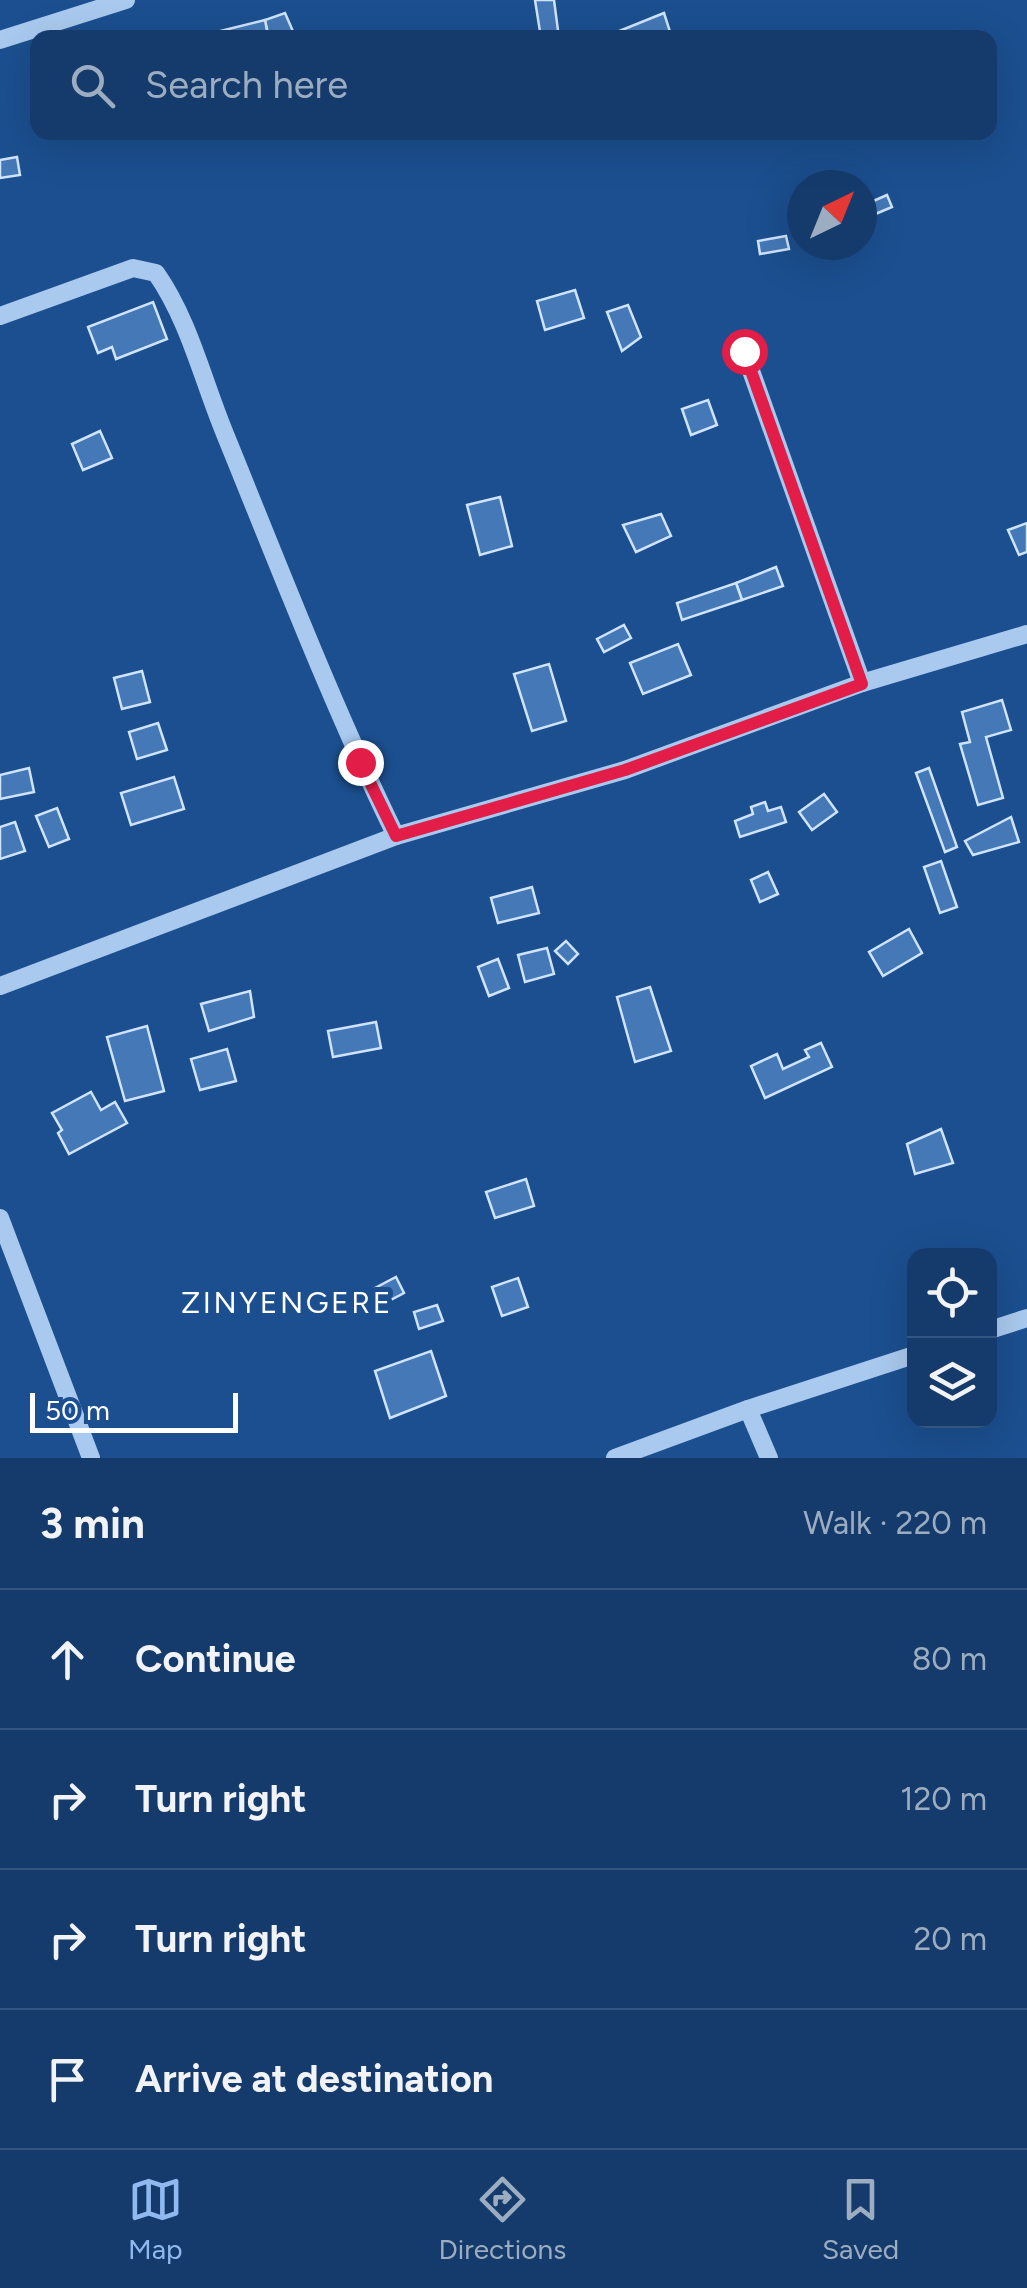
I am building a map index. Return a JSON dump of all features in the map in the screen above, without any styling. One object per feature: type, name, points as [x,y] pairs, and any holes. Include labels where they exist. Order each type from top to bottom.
[{"type":"street","points":[[32,30],[126,0]]},
{"type":"street","points":[[0,40],[30,30]]},
{"type":"street","points":[[0,316],[133,268],[156,273],[172,296],[330,690],[396,836]]},
{"type":"street","points":[[744,351],[862,684]]},
{"type":"street","points":[[0,986],[396,836],[625,770],[862,684],[1027,634]]},
{"type":"street","points":[[0,1218],[90,1458]]},
{"type":"street","points":[[997,1328],[1027,1318]]},
{"type":"street","points":[[615,1458],[907,1356]]},
{"type":"street","points":[[748,1409],[769,1458]]},
{"type":"building","points":[[535,0],[554,0],[558,30],[540,30]]},
{"type":"building","points":[[285,13],[292,30],[267,30],[265,20]]},
{"type":"building","points":[[664,13],[669,30],[622,30]]},
{"type":"building","points":[[265,20],[267,30],[224,30]]},
{"type":"building","points":[[17,157],[20,175],[0,178],[0,160]]},
{"type":"building","points":[[887,195],[892,207],[877,213],[877,199]]},
{"type":"building","points":[[786,236],[787,249],[760,254],[758,241]]},
{"type":"building","points":[[575,290],[584,318],[545,330],[537,301]]},
{"type":"building","points":[[153,302],[167,339],[116,359],[112,347],[98,353],[88,327]]},
{"type":"building","points":[[628,305],[641,337],[622,351],[607,312]]},
{"type":"building","points":[[708,400],[717,425],[691,435],[682,409]]},
{"type":"building","points":[[100,431],[112,458],[83,470],[72,444]]},
{"type":"building","points":[[500,497],[512,546],[480,555],[467,505]]},
{"type":"building","points":[[661,514],[671,536],[636,552],[623,525]]},
{"type":"building","points":[[1027,523],[1027,552],[1019,555],[1008,530]]},
{"type":"building","points":[[776,567],[783,586],[742,600],[736,583]]},
{"type":"building","points":[[736,583],[742,600],[682,620],[677,603]]},
{"type":"building","points":[[624,625],[631,638],[604,652],[597,639]]},
{"type":"building","points":[[678,644],[691,675],[643,694],[630,663]]},
{"type":"building","points":[[549,664],[566,721],[532,731],[514,674]]},
{"type":"building","points":[[142,671],[150,702],[122,709],[114,678]]},
{"type":"building","points":[[1002,700],[1011,730],[986,737],[1003,798],[978,805],[960,744],[970,742],[962,712]]},
{"type":"building","points":[[158,723],[167,750],[137,759],[129,732]]},
{"type":"building","points":[[29,768],[34,792],[0,799],[0,775]]},
{"type":"building","points":[[929,768],[957,847],[945,852],[916,773]]},
{"type":"building","points":[[174,777],[184,809],[131,825],[121,793]]},
{"type":"building","points":[[824,794],[837,812],[812,830],[799,812]]},
{"type":"building","points":[[765,802],[768,811],[781,807],[786,822],[740,837],[735,821],[753,814],[751,807]]},
{"type":"building","points":[[57,808],[69,839],[49,847],[36,816]]},
{"type":"building","points":[[1011,817],[1019,842],[973,855],[965,841]]},
{"type":"building","points":[[15,822],[25,851],[0,859],[0,827]]},
{"type":"building","points":[[941,861],[957,907],[940,913],[924,867]]},
{"type":"building","points":[[768,872],[778,894],[760,902],[751,880]]},
{"type":"building","points":[[532,887],[539,913],[498,923],[491,898]]},
{"type":"building","points":[[909,929],[922,953],[883,976],[869,952]]},
{"type":"building","points":[[566,941],[578,954],[568,964],[555,951]]},
{"type":"building","points":[[547,948],[554,974],[525,982],[518,955]]},
{"type":"building","points":[[498,959],[509,988],[489,996],[478,967]]},
{"type":"building","points":[[650,987],[671,1051],[635,1062],[617,997]]},
{"type":"building","points":[[250,991],[254,1017],[209,1031],[201,1004]]},
{"type":"building","points":[[376,1022],[381,1048],[333,1057],[328,1031]]},
{"type":"building","points":[[147,1026],[164,1091],[125,1101],[107,1037]]},
{"type":"building","points":[[821,1043],[832,1067],[765,1098],[751,1066],[777,1054],[783,1069],[809,1057],[805,1050]]},
{"type":"building","points":[[227,1049],[236,1081],[200,1090],[191,1059]]},
{"type":"building","points":[[91,1092],[101,1110],[115,1102],[127,1123],[69,1154],[52,1113]]},
{"type":"building","points":[[941,1129],[953,1163],[915,1174],[907,1144]]},
{"type":"building","points":[[526,1179],[534,1206],[495,1218],[486,1192]]},
{"type":"building","points":[[396,1277],[404,1293],[383,1304],[375,1288]]},
{"type":"building","points":[[518,1278],[528,1307],[502,1316],[492,1287]]},
{"type":"building","points":[[437,1305],[443,1321],[419,1329],[414,1312]]},
{"type":"building","points":[[431,1351],[446,1396],[390,1418],[375,1371]]},
{"type":"district","name":"ZINYENGERE","points":[[287,1302]]},
{"type":"route","points":[[360,762],[396,836],[625,770],[862,684],[744,351]]}]
